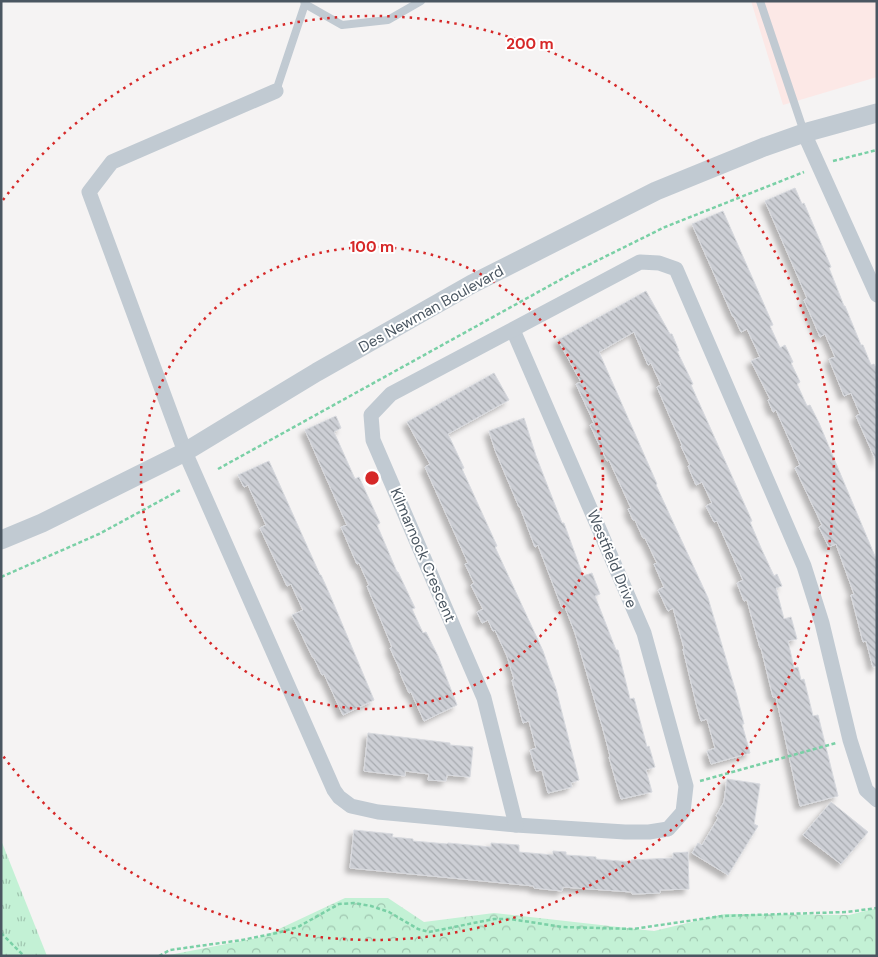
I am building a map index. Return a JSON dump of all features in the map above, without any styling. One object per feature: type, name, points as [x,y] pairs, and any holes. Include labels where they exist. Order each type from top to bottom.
[{"type":"street","name":"Westfield Drive","points":[[276,91],[112,162],[89,192],[185,452],[334,790],[339,797],[351,806],[378,812],[516,825],[626,832],[650,832],[668,829],[683,812],[686,786],[644,633],[513,330]]},
{"type":"street","name":"Des Newman Boulevard","points":[[1,540],[42,523],[185,452],[317,372],[472,284],[656,191],[804,133],[877,112]]},
{"type":"street","points":[[804,133],[875,288]]},
{"type":"street","points":[[513,330],[640,262],[659,263],[676,269],[804,566],[822,623],[850,740],[866,790],[877,800]]},
{"type":"street","name":"Kilmarnock Crescent","points":[[513,330],[391,394],[371,415],[373,440],[484,698],[516,825]]},
{"type":"lane","points":[[276,91],[304,2],[342,25],[388,20],[421,1]]},
{"type":"lane","points":[[760,1],[804,133]]},
{"type":"path","points":[[842,159],[877,150]]},
{"type":"path","points":[[218,469],[586,266],[665,227],[801,174]]},
{"type":"path","points":[[1,578],[99,534],[182,489]]},
{"type":"path","points":[[686,786],[850,740]]},
{"type":"path","points":[[159,956],[170,950],[242,940],[298,927],[339,904],[354,903],[371,906],[389,912],[418,929],[429,932],[494,919],[510,919],[563,927],[633,929],[722,916],[847,912],[877,908]]},
{"type":"path","points":[[1,933],[24,956]]},
{"type":"shaded area","points":[[751,1],[877,1],[877,77],[783,105]]},
{"type":"green space","points":[[1,840],[47,956],[1,956]]},
{"type":"green space","points":[[345,898],[388,898],[424,922],[494,913],[654,931],[725,914],[849,915],[877,908],[877,956],[164,956],[262,937]]},
{"type":"building","points":[[795,188],[802,204],[804,203],[831,267],[829,268],[861,345],[863,345],[871,365],[874,364],[877,370],[877,463],[856,416],[860,414],[851,393],[844,396],[829,359],[835,357],[825,334],[820,337],[804,300],[807,298],[765,201]]},
{"type":"building","points":[[723,211],[773,325],[770,326],[780,348],[785,345],[793,362],[791,363],[800,382],[797,384],[807,406],[810,405],[819,423],[877,561],[877,666],[873,667],[866,641],[863,642],[851,595],[854,594],[836,544],[829,547],[819,527],[822,525],[795,468],[800,465],[776,410],[773,412],[768,400],[770,399],[751,361],[760,357],[747,329],[741,332],[733,317],[692,224]]},
{"type":"building","points":[[646,291],[670,334],[672,334],[679,351],[677,351],[693,384],[691,385],[752,521],[750,522],[761,548],[774,576],[777,574],[782,586],[776,588],[784,619],[791,617],[797,639],[788,641],[794,668],[798,667],[801,680],[804,679],[813,716],[818,715],[838,796],[800,806],[776,697],[773,697],[747,600],[744,601],[737,583],[743,580],[717,521],[714,522],[706,506],[712,503],[702,482],[696,485],[688,466],[690,465],[657,387],[661,385],[651,363],[648,365],[634,332],[599,352],[656,485],[708,598],[737,696],[750,753],[711,764],[707,751],[715,748],[707,719],[701,721],[673,608],[668,611],[658,590],[664,587],[654,564],[657,563],[635,520],[633,520],[628,509],[631,508],[609,460],[607,461],[590,425],[594,423],[576,384],[581,382],[558,340]]},
{"type":"building","points":[[494,373],[509,400],[448,434],[497,546],[495,547],[543,651],[556,689],[579,780],[571,783],[572,787],[548,793],[542,770],[536,771],[530,750],[536,748],[529,721],[523,723],[507,656],[495,630],[493,631],[488,620],[482,623],[477,612],[483,609],[471,585],[474,583],[465,564],[468,563],[425,467],[430,464],[407,422]]},
{"type":"building","points":[[336,416],[341,428],[334,432],[355,479],[359,477],[380,523],[377,525],[415,608],[412,609],[423,633],[426,632],[438,656],[457,705],[424,721],[400,673],[390,648],[392,647],[367,586],[369,585],[359,563],[357,564],[341,527],[347,525],[305,430]]},
{"type":"building","points":[[524,418],[536,456],[562,523],[564,523],[583,576],[592,573],[600,594],[595,596],[616,650],[618,650],[630,699],[634,698],[647,747],[649,746],[655,767],[646,770],[652,792],[621,799],[575,633],[565,607],[562,608],[538,545],[535,547],[495,450],[489,431]]},
{"type":"building","points":[[269,461],[330,595],[374,700],[343,715],[324,674],[322,675],[292,615],[303,610],[291,584],[287,586],[260,528],[266,525],[248,485],[244,487],[238,475]]},
{"type":"building","points":[[368,733],[473,747],[470,777],[447,775],[446,781],[428,780],[429,774],[405,771],[405,776],[364,771]]},
{"type":"building","points":[[727,779],[760,784],[754,824],[758,826],[728,875],[692,853],[698,843],[702,845],[718,818],[716,816],[724,802]]},
{"type":"building","points":[[831,802],[868,832],[841,864],[803,835]]},
{"type":"building","points":[[354,830],[393,834],[392,837],[413,839],[413,841],[491,847],[491,843],[519,845],[519,852],[553,855],[553,851],[566,852],[566,855],[631,862],[631,860],[673,858],[673,853],[688,852],[689,889],[660,890],[660,893],[632,894],[632,892],[563,887],[562,891],[534,888],[534,886],[350,868]]}]
